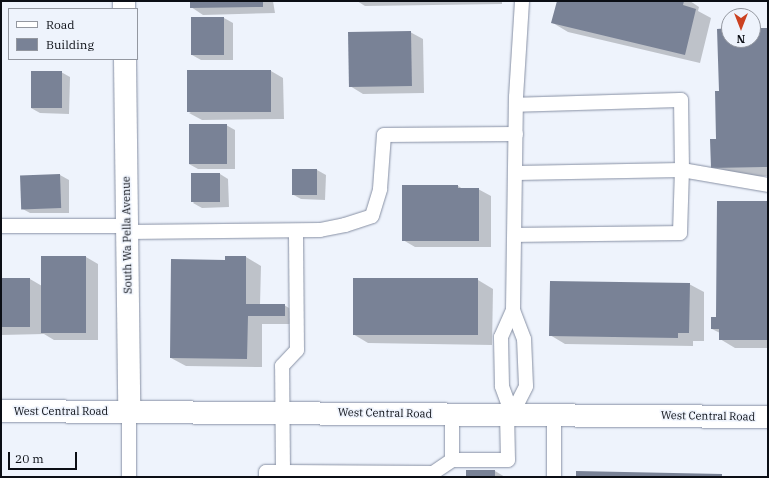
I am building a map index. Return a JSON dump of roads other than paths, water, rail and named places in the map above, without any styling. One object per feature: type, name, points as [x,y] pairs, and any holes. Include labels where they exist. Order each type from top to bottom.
[{"type":"main road","name":"South Wa Pella Avenue","points":[[125,60],[129,411]]},
{"type":"main road","name":"West Central Road","points":[[1,411],[283,412],[768,417]]},
{"type":"lane","points":[[266,475],[283,472],[329,475],[432,473],[452,460],[508,460],[510,414],[502,386],[501,337],[513,310],[516,235],[516,105],[522,1]]},
{"type":"lane","points":[[516,105],[681,100],[682,170],[680,233],[516,235]]},
{"type":"lane","points":[[1,226],[127,229],[320,230],[345,225],[372,216],[380,190],[384,135],[516,134]]},
{"type":"lane","points":[[516,173],[682,170],[768,186]]},
{"type":"lane","points":[[283,472],[282,366],[297,350],[296,231]]},
{"type":"lane","points":[[510,414],[526,386],[524,339],[513,310]]},
{"type":"lane","points":[[129,411],[129,477]]},
{"type":"lane","points":[[452,414],[452,460]]},
{"type":"lane","points":[[554,415],[554,477]]}]
